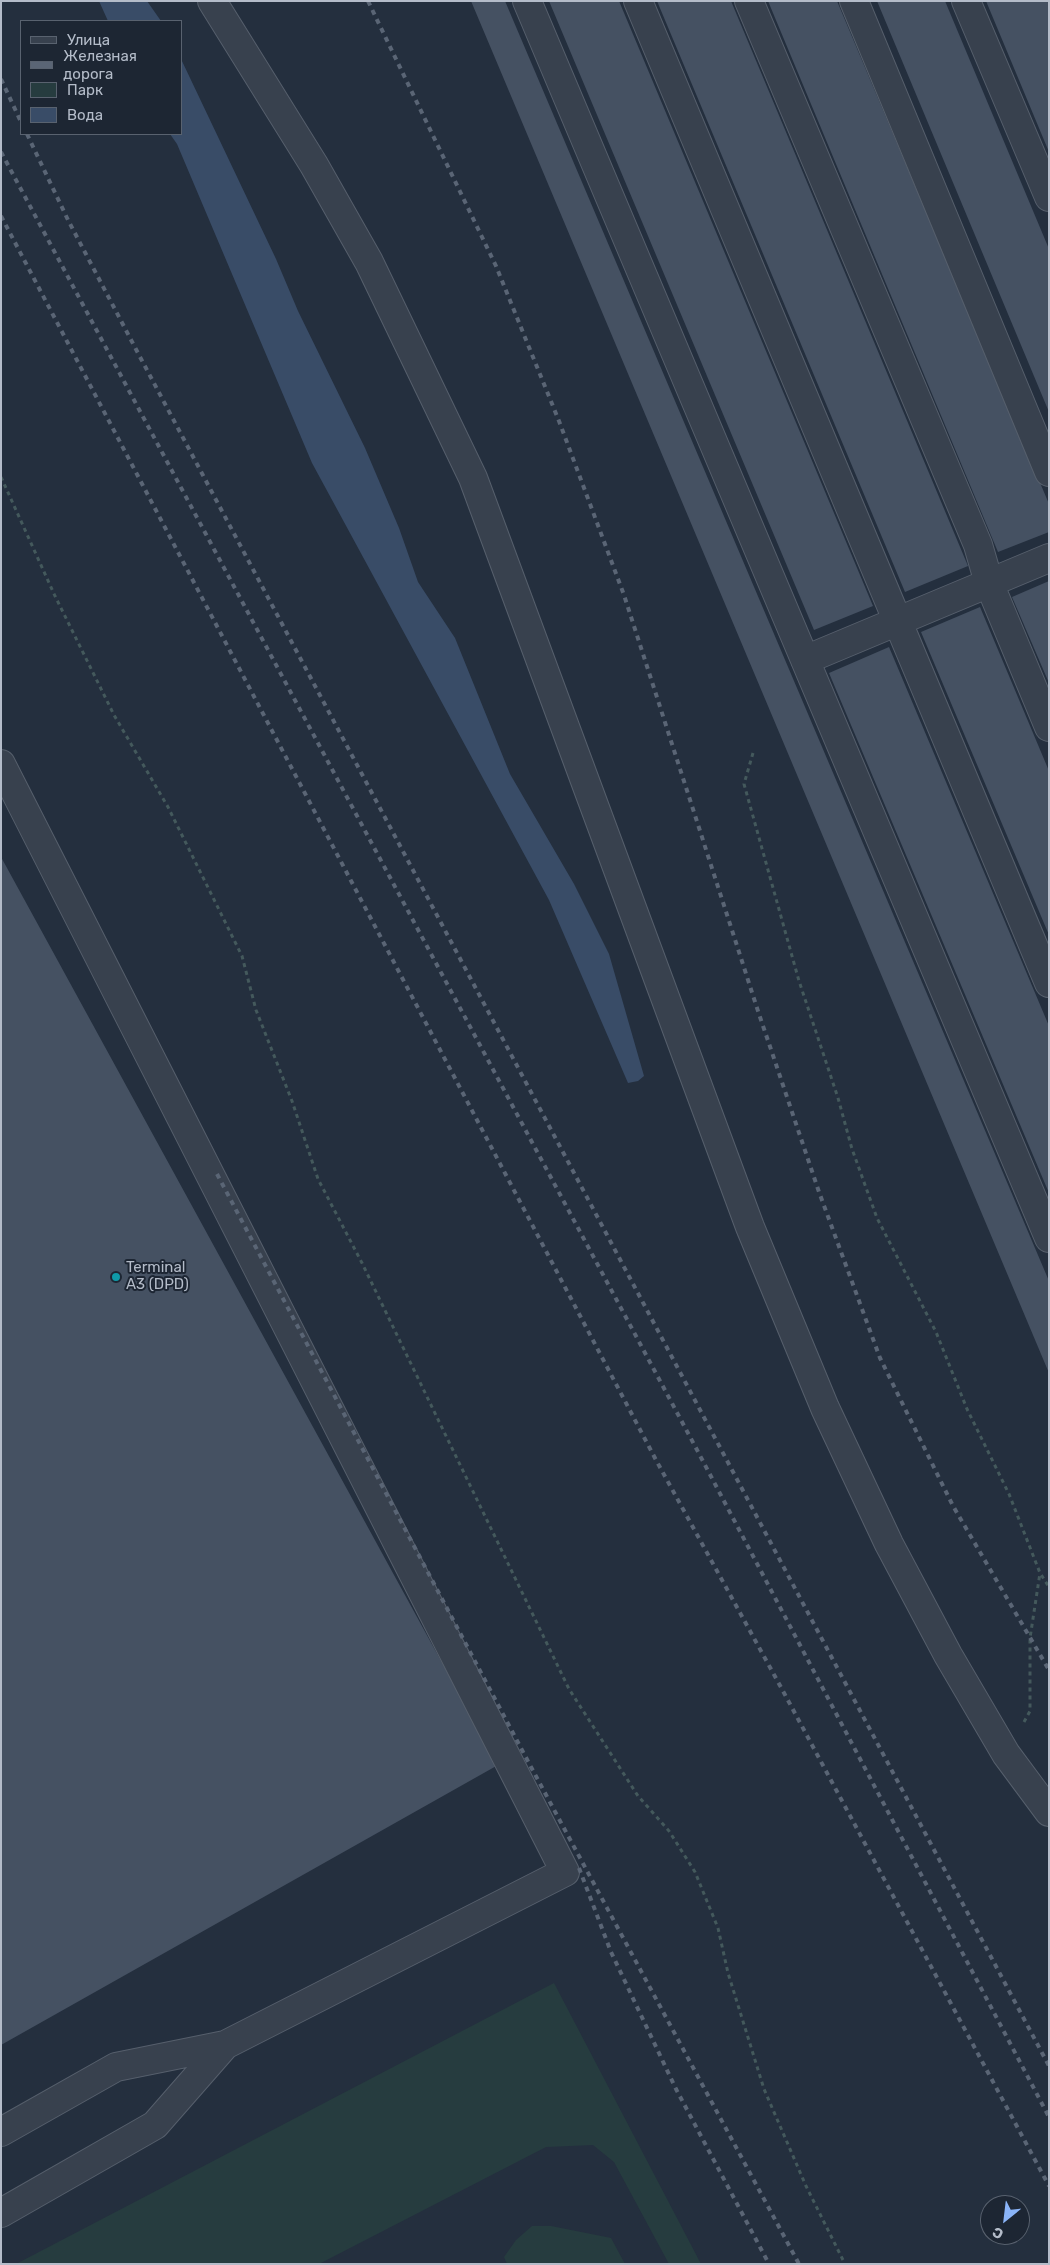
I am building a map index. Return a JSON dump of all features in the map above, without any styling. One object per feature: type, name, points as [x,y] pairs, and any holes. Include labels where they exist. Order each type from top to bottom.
[{"type":"street","points":[[212,1],[314,165],[369,262],[473,478],[750,1227],[825,1408],[894,1552],[948,1655],[1006,1754],[1049,1812]]},
{"type":"street","points":[[527,1],[1049,1238]]},
{"type":"street","points":[[638,1],[1049,983]]},
{"type":"street","points":[[749,1],[978,545],[989,583],[1049,727]]},
{"type":"street","points":[[854,1],[1049,472]]},
{"type":"street","points":[[966,1],[1049,197]]},
{"type":"street","points":[[805,660],[1049,558]]},
{"type":"street","points":[[1,764],[565,1872],[225,2045],[116,2067],[1,2132]]},
{"type":"street","points":[[1,2213],[155,2126],[225,2045]]},
{"type":"path","points":[[1,477],[55,596],[114,714],[168,807],[242,956],[256,1010],[292,1101],[318,1179],[362,1263],[568,1689],[638,1796],[669,1831],[695,1872],[718,1928],[728,1972],[764,2089],[806,2186],[845,2264]]},
{"type":"path","points":[[753,753],[744,784],[799,981],[838,1098],[852,1149],[877,1218],[936,1332],[967,1409],[1008,1494],[1040,1573],[1049,1587]]},
{"type":"path","points":[[1006,1754],[1030,1711],[1030,1638],[1040,1573]]},
{"type":"green space","points":[[554,1983],[701,2264],[669,2264],[614,2162],[593,2145],[546,2147],[319,2264],[16,2264]]},
{"type":"green space","points":[[532,2226],[551,2226],[611,2238],[625,2264],[507,2264],[504,2257],[516,2240]]},
{"type":"water","points":[[99,1],[147,1],[160,20],[108,20]]},
{"type":"water","points":[[182,61],[276,259],[298,311],[365,448],[399,528],[418,582],[455,638],[510,774],[574,884],[609,954],[644,1076],[638,1081],[628,1083],[549,900],[312,463],[177,144],[171,135],[182,135]]},
{"type":"building","points":[[471,1],[505,1],[1049,1281],[1049,1373]]},
{"type":"building","points":[[549,1],[619,1],[873,606],[814,630]]},
{"type":"building","points":[[657,1],[731,1],[968,566],[905,592]]},
{"type":"building","points":[[768,1],[837,1],[1049,504],[1049,532],[998,552]]},
{"type":"building","points":[[877,1],[945,1],[1049,249],[1049,412]]},
{"type":"building","points":[[986,1],[1049,1],[1049,152]]},
{"type":"building","points":[[1049,581],[1049,683],[1012,597]]},
{"type":"building","points":[[980,607],[1049,771],[1049,935],[921,632]]},
{"type":"building","points":[[889,647],[1049,1026],[1049,1193],[829,673]]},
{"type":"building","name":"Terminal A3 (DPD)","points":[[1,857],[498,1765],[1,2045]]},
{"type":"railway","points":[[368,1],[496,266],[559,421],[624,595],[758,1011],[819,1192],[880,1358],[953,1506],[1049,1670]]},
{"type":"railway","points":[[1,79],[20,120]]},
{"type":"railway","points":[[27,135],[68,220],[139,355],[1049,2066]]},
{"type":"railway","points":[[1,152],[696,1448],[1049,2117]]},
{"type":"railway","points":[[1,216],[656,1460],[783,1691],[1049,2186]]},
{"type":"railway","points":[[217,1174],[531,1767],[799,2264]]},
{"type":"railway","points":[[579,1868],[611,1952],[676,2089],[769,2264]]},
{"type":"place","name":"Terminal A3 (DPD)","points":[[116,1277]]}]
